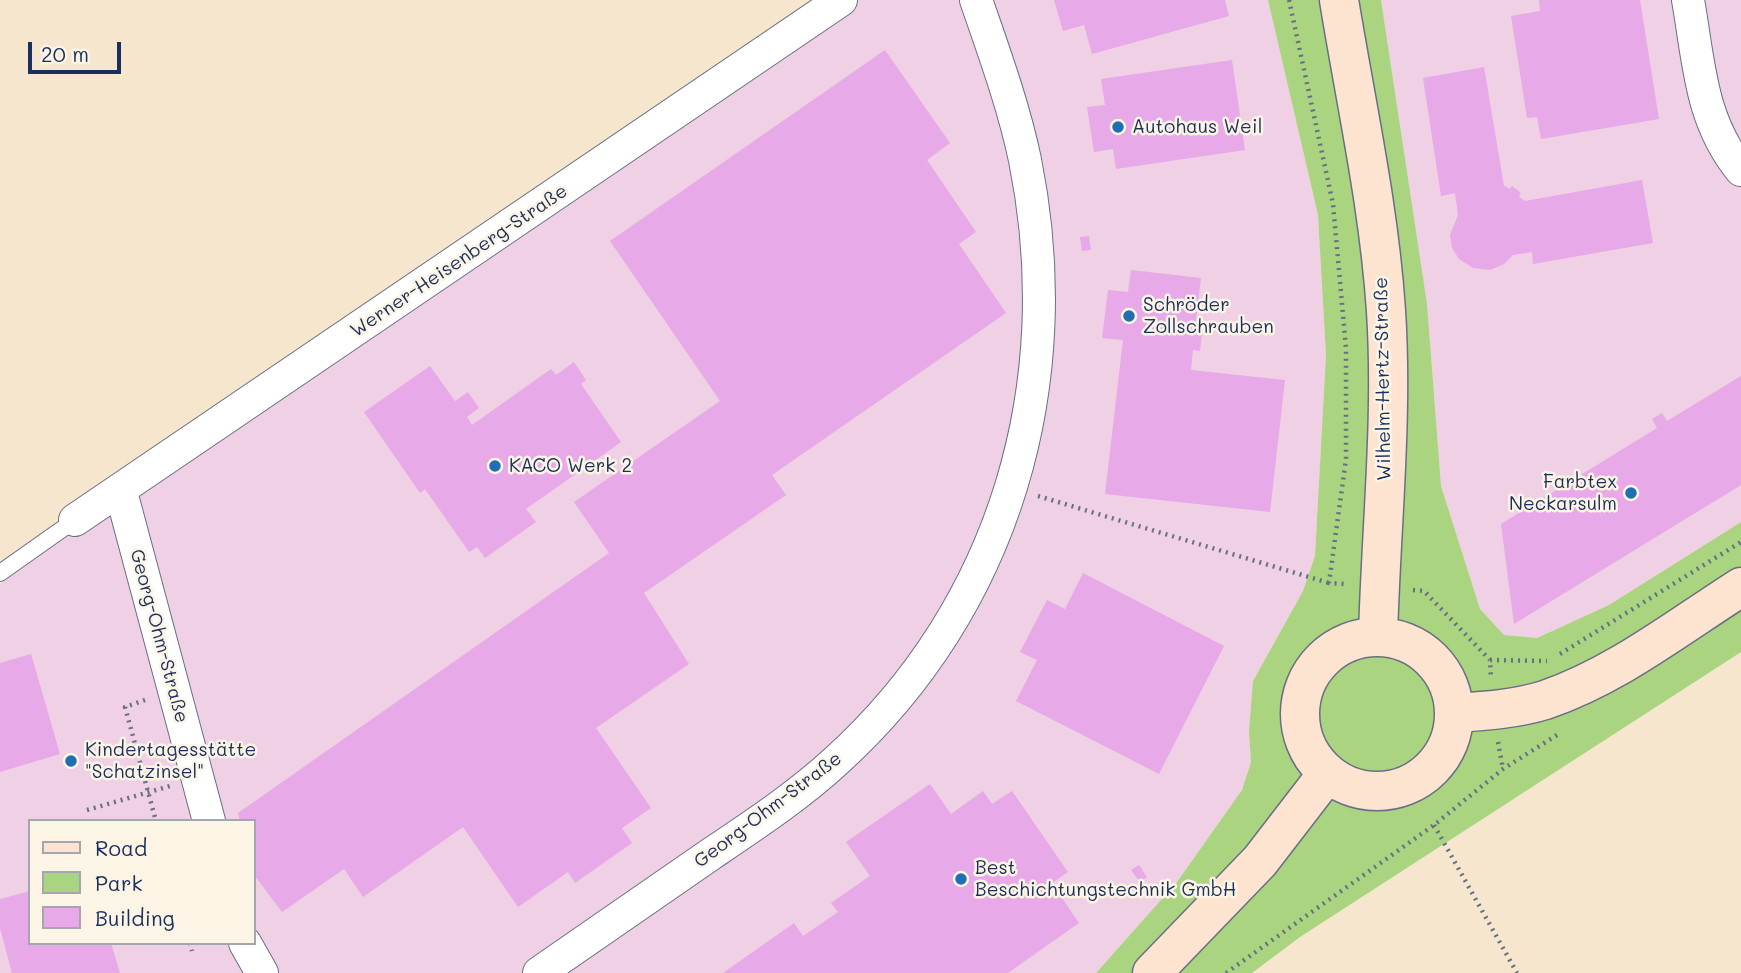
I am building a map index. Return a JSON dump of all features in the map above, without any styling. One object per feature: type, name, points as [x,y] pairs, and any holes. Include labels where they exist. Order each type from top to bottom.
[{"type":"main road","name":"Wilhelm-Hertz-Straße","points":[[1339,0],[1367,157],[1386,313],[1387,420],[1378,636]]},
{"type":"main road","points":[[1454,713],[1493,711],[1543,701],[1594,680],[1741,587]]},
{"type":"main road","points":[[1378,636],[1398,639],[1419,649],[1438,666],[1450,690],[1454,713],[1445,751],[1427,772],[1402,788],[1365,791],[1341,783],[1327,774],[1313,759],[1301,733],[1300,701],[1308,679],[1322,659],[1343,644],[1378,636]]},
{"type":"main road","points":[[1152,973],[1260,861],[1327,774]]},
{"type":"street","name":"Werner-Heisenberg-Straße","points":[[75,520],[121,492],[841,0]]},
{"type":"street","name":"Georg-Ohm-Straße","points":[[538,973],[763,819],[837,761],[892,701],[938,642],[979,574],[1013,489],[1032,408],[1038,333],[1037,251],[1025,160],[975,0]]},
{"type":"street","points":[[1688,0],[1711,122],[1722,147],[1741,170]]},
{"type":"street","name":"Georg-Ohm-Straße","points":[[121,492],[208,819]]},
{"type":"street","points":[[246,945],[262,973]]},
{"type":"lane","points":[[0,573],[75,520]]},
{"type":"path","points":[[1013,489],[1329,583]]},
{"type":"path","points":[[1490,660],[1548,661],[1741,542]]},
{"type":"path","points":[[1226,973],[1434,825],[1503,769]]},
{"type":"path","points":[[87,810],[198,779]]},
{"type":"path","points":[[1434,825],[1517,973]]},
{"type":"path","points":[[190,945],[192,951]]},
{"type":"shaded area","points":[[814,0],[1268,0],[1318,215],[1326,355],[1315,556],[1303,591],[1253,681],[1249,731],[1251,762],[1242,790],[1177,882],[1096,973],[0,973],[0,584]]},
{"type":"shaded area","points":[[1381,0],[1741,0],[1741,522],[1609,605],[1537,638],[1504,635],[1480,609],[1441,486],[1427,304]]},
{"type":"green space","points":[[1268,0],[1381,0],[1427,304],[1441,486],[1480,609],[1504,635],[1537,638],[1609,605],[1741,522],[1741,652],[1300,937],[1252,973],[1096,973],[1177,882],[1242,790],[1251,762],[1249,731],[1253,681],[1303,591],[1315,556],[1326,355],[1318,215]]},
{"type":"building","points":[[1054,0],[1225,0],[1229,16],[1092,54],[1084,25],[1063,31]]},
{"type":"building","points":[[1539,0],[1640,0],[1659,119],[1541,139],[1537,117],[1527,118],[1511,16],[1540,11]]},
{"type":"building","points":[[885,50],[950,143],[927,160],[976,232],[959,244],[1006,313],[772,475],[786,495],[644,593],[689,664],[596,728],[651,808],[622,828],[632,843],[575,883],[568,872],[518,907],[463,827],[363,897],[344,869],[282,912],[256,877],[256,819],[240,819],[238,813],[609,553],[574,502],[720,401],[610,241]]},
{"type":"building","points":[[1232,60],[1245,150],[1116,169],[1113,149],[1094,152],[1087,107],[1105,105],[1101,79]]},
{"type":"building","points":[[1484,67],[1504,186],[1510,189],[1512,186],[1521,193],[1519,197],[1525,201],[1642,180],[1653,243],[1533,264],[1532,252],[1513,255],[1504,264],[1490,270],[1473,268],[1459,259],[1452,248],[1450,235],[1458,215],[1455,193],[1441,196],[1423,78]]},
{"type":"building","points":[[1089,236],[1091,250],[1082,251],[1080,237]]},
{"type":"building","points":[[1131,270],[1201,278],[1196,322],[1203,323],[1200,351],[1193,350],[1191,370],[1285,380],[1270,512],[1105,494],[1123,340],[1102,338],[1108,290],[1128,292]]},
{"type":"building","name":"KACO Werk 2","points":[[574,362],[586,380],[581,384],[621,442],[526,509],[536,522],[485,558],[477,547],[469,552],[425,489],[420,493],[364,412],[430,366],[455,401],[468,392],[479,408],[467,417],[472,425],[551,369],[556,375]]},
{"type":"building","points":[[1741,376],[1741,485],[1514,624],[1501,524],[1657,428],[1652,419],[1662,413],[1667,421]]},
{"type":"building","points":[[1083,573],[1224,646],[1159,774],[1016,701],[1037,660],[1020,652],[1047,600],[1065,609]]},
{"type":"building","points":[[31,654],[60,754],[0,772],[0,663]]},
{"type":"building","name":"Best Beschichtungstechnik GmbH","points":[[930,784],[951,814],[983,791],[992,804],[1012,791],[1068,872],[1052,883],[1079,923],[1008,973],[723,973],[794,923],[803,936],[838,912],[831,903],[870,876],[846,842]]},
{"type":"building","points":[[1139,865],[1147,877],[1140,882],[1131,870]]},
{"type":"building","points":[[28,892],[28,945],[112,945],[120,973],[12,973],[0,928],[0,899]]},
{"type":"place","name":"Autohaus Weil","points":[[1118,127]]},
{"type":"place","name":"Schröder Zollschrauben","points":[[1129,316]]},
{"type":"place","name":"KACO Werk 2","points":[[495,466]]},
{"type":"place","name":"Farbtex Neckarsulm","points":[[1631,493]]},
{"type":"place","name":"Kindertagesstätte \"Schatzinsel\"","points":[[71,761]]},
{"type":"place","name":"Best Beschichtungstechnik GmbH","points":[[961,879]]}]
